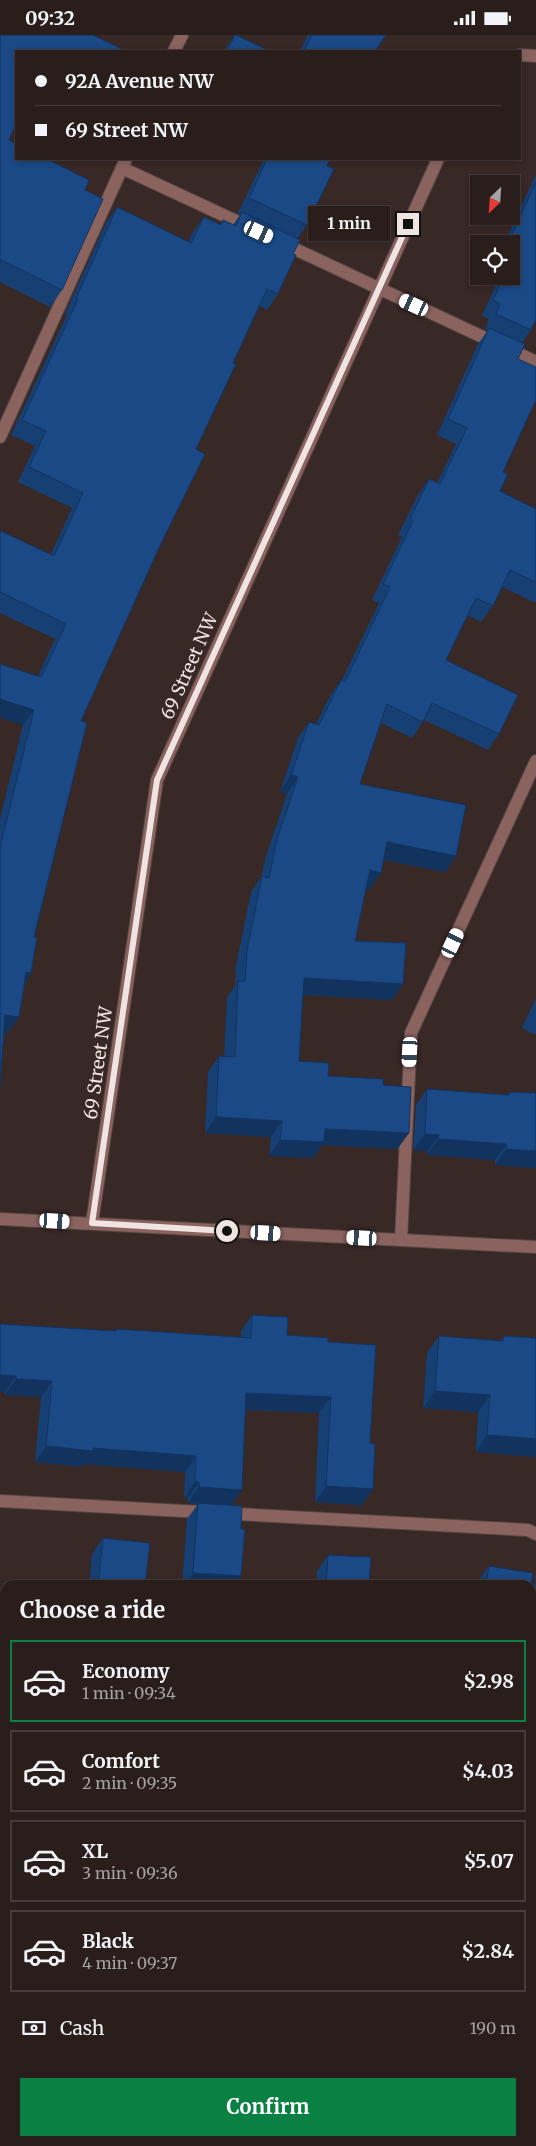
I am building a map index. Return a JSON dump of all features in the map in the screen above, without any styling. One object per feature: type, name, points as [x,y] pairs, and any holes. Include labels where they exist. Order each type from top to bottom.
[{"type":"street","points":[[174,50],[182,35]]},
{"type":"street","points":[[521,55],[536,56]]},
{"type":"street","name":"69 Street NW","points":[[92,1223],[157,780],[438,160]]},
{"type":"street","points":[[0,437],[124,163],[268,237],[536,362]]},
{"type":"street","points":[[401,1240],[411,1033],[536,761]]},
{"type":"street","points":[[0,1219],[536,1247]]},
{"type":"street","points":[[0,1501],[528,1530],[536,1534]]},
{"type":"building","points":[[0,35],[93,35],[124,50],[15,50],[15,126],[9,140],[15,143],[15,160],[49,160],[89,180],[85,190],[103,199],[62,290],[1,260],[0,262]]},
{"type":"building","points":[[236,35],[268,50],[228,50]]},
{"type":"building","points":[[312,35],[386,35],[376,50],[304,50]]},
{"type":"building","points":[[267,160],[330,160],[327,166],[334,169],[307,225],[249,198]]},
{"type":"building","points":[[536,182],[536,320],[531,330],[496,314],[500,304],[493,300],[500,285],[520,285],[520,235],[512,235],[516,225],[520,225],[520,217]]},
{"type":"building","points":[[117,207],[191,243],[204,217],[221,225],[223,220],[236,226],[242,212],[300,240],[293,254],[296,255],[278,294],[267,289],[233,363],[236,364],[196,449],[205,454],[158,550],[81,721],[87,723],[34,937],[37,938],[31,973],[26,972],[19,1017],[5,1015],[0,1087],[0,847],[34,710],[0,699],[0,664],[41,677],[66,624],[0,592],[0,533],[1,531],[54,556],[83,493],[29,467],[46,431],[22,420],[78,299],[76,298]]},
{"type":"building","points":[[489,328],[525,344],[518,359],[536,367],[536,400],[503,472],[508,474],[500,491],[536,509],[536,582],[510,570],[493,606],[476,598],[446,660],[518,695],[499,734],[432,703],[423,722],[387,704],[360,784],[466,805],[456,856],[387,842],[381,873],[370,870],[355,941],[406,943],[403,984],[304,978],[299,1061],[329,1063],[328,1076],[383,1079],[383,1085],[411,1087],[409,1133],[325,1129],[324,1142],[280,1140],[282,1121],[216,1117],[219,1056],[235,1057],[238,981],[245,981],[247,950],[262,876],[269,878],[277,839],[298,777],[291,775],[309,722],[319,725],[341,680],[345,682],[390,587],[383,584],[413,521],[410,519],[429,479],[440,484],[467,428],[448,419]]},
{"type":"building","points":[[427,1089],[509,1095],[509,1092],[536,1093],[536,1151],[506,1149],[506,1144],[438,1139],[439,1135],[425,1134]]},
{"type":"building","points":[[252,1315],[288,1317],[287,1335],[328,1338],[328,1342],[376,1345],[370,1443],[375,1444],[373,1489],[326,1486],[331,1397],[246,1393],[242,1490],[199,1487],[199,1482],[195,1482],[196,1456],[93,1448],[93,1451],[46,1446],[52,1381],[16,1379],[16,1376],[0,1375],[0,1324],[116,1331],[117,1329],[251,1338]]},
{"type":"building","points":[[439,1336],[503,1341],[504,1336],[536,1338],[536,1439],[487,1435],[490,1395],[435,1391]]},
{"type":"building","points":[[198,1503],[242,1506],[241,1529],[245,1529],[241,1576],[193,1573]]},
{"type":"building","points":[[103,1538],[150,1543],[146,1580],[99,1580]]},
{"type":"building","points":[[328,1555],[371,1557],[369,1580],[326,1580]]},
{"type":"building","points":[[489,1566],[533,1573],[532,1580],[487,1580]]},
{"type":"route","points":[[227,1231],[92,1223],[157,780],[408,224]]}]
